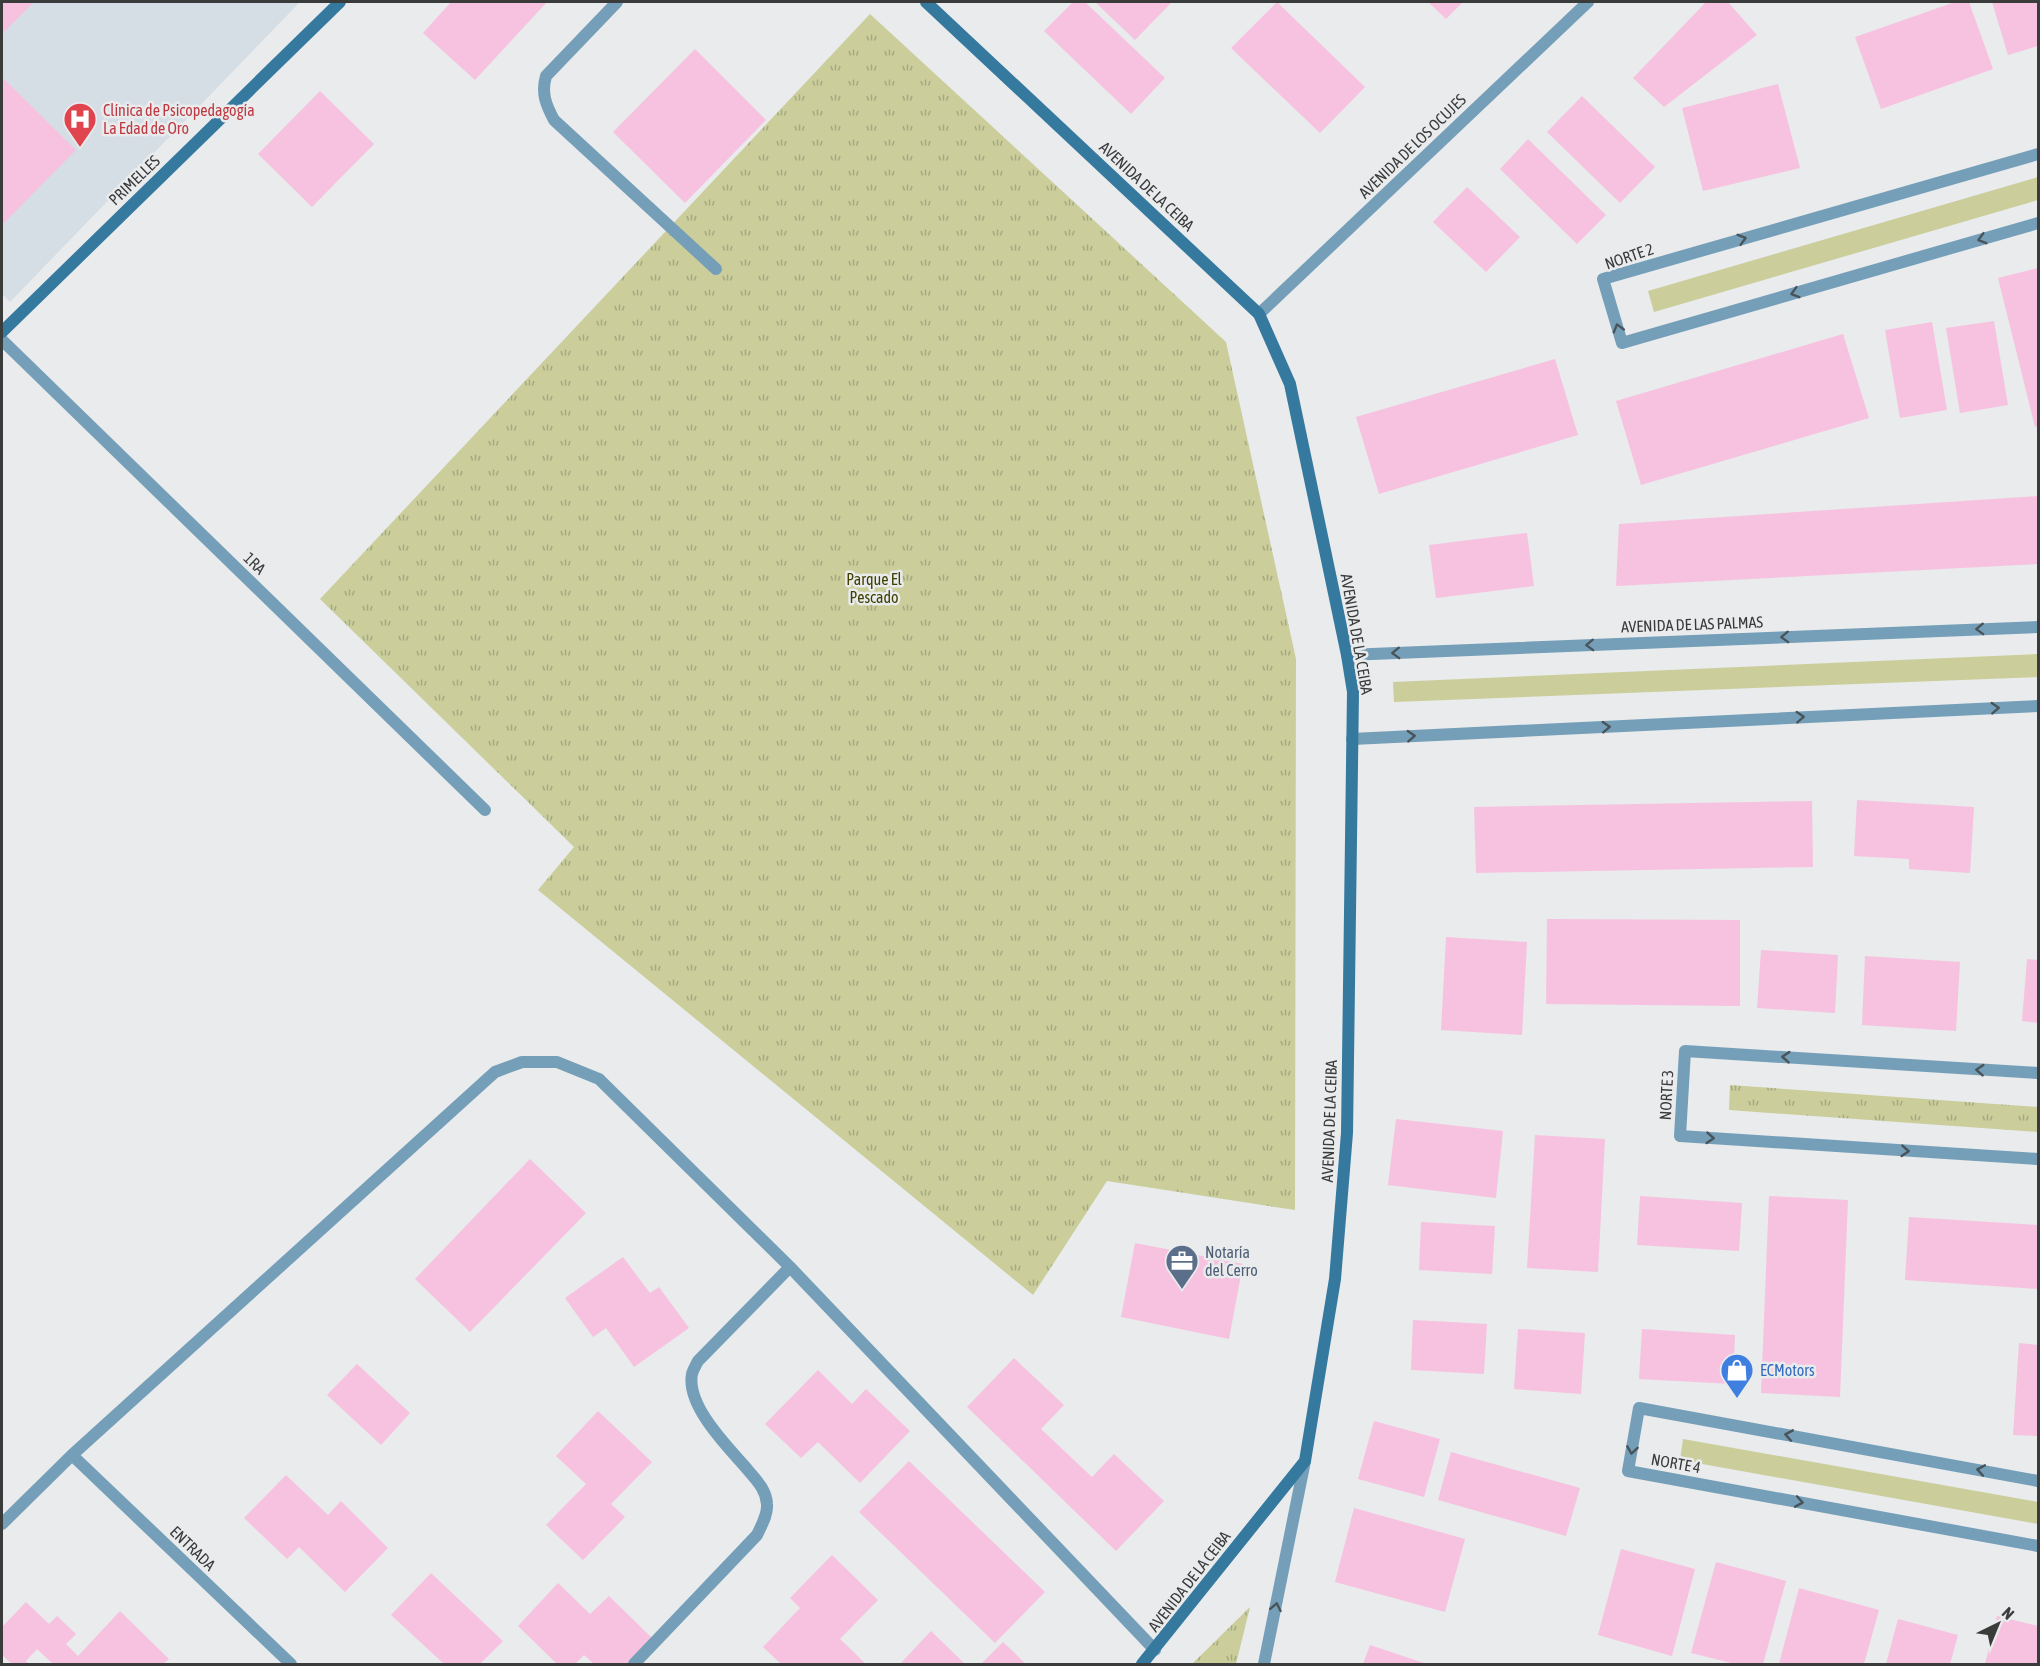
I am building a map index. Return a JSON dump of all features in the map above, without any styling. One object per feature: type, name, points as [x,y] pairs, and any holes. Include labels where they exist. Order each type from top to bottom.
[{"type":"street","name":"PRIMELLES","points":[[2,332],[340,2]]},
{"type":"street","points":[[617,2],[546,76],[543,86],[546,106],[554,120],[716,270]]},
{"type":"street","name":"AVENIDA DE LA CEIBA","points":[[926,2],[1259,314],[1290,384],[1347,655],[1353,692],[1347,1133],[1335,1280],[1305,1461],[1264,1665]]},
{"type":"street","name":"AVENIDA DE LOS OCUJES","points":[[1259,314],[1588,2]]},
{"type":"street","name":"NORTE 2","points":[[2038,154],[1604,279],[1622,343],[2038,223]]},
{"type":"street","name":"1RA","points":[[2,340],[485,810]]},
{"type":"street","name":"AVENIDA DE LAS PALMAS","points":[[1347,655],[2038,627]]},
{"type":"street","points":[[1352,739],[2038,706]]},
{"type":"street","name":"NORTE 3","points":[[2038,1073],[1685,1051],[1680,1136],[2038,1160]]},
{"type":"street","points":[[2,1524],[72,1455],[495,1072],[522,1062],[557,1062],[599,1079],[790,1267],[1155,1650]]},
{"type":"street","points":[[634,1665],[757,1535],[764,1521],[768,1506],[763,1488],[718,1436],[697,1403],[692,1388],[693,1373],[698,1361],[790,1267]]},
{"type":"street","name":"NORTE 4","points":[[2038,1481],[1639,1408],[1628,1471],[2038,1546]]},
{"type":"street","name":"ENTRADA","points":[[72,1455],[291,1665]]},
{"type":"street","name":"AVENIDA DE LA CEIBA","points":[[1142,1665],[1305,1461]]},
{"type":"shaded area","name":"Clínica de Psicopedagogía La Edad de Oro","points":[[2,2],[300,2],[10,302],[2,294]]},
{"type":"green space","name":"Parque El Pescado","points":[[870,14],[1226,342],[1296,659],[1295,1210],[1107,1181],[1033,1295],[538,890],[574,847],[320,599]]},
{"type":"green space","points":[[2038,177],[2038,200],[1654,312],[1648,291]]},
{"type":"green space","points":[[2038,654],[2038,677],[1394,702],[1393,682]]},
{"type":"green space","points":[[1730,1085],[2038,1107],[2038,1132],[1729,1110]]},
{"type":"green space","points":[[1683,1439],[2038,1502],[2038,1524],[1680,1460]]},
{"type":"green space","points":[[1250,1607],[1236,1664],[1192,1664]]},
{"type":"building","points":[[2,2],[34,2],[4,32],[2,30]]},
{"type":"building","points":[[451,2],[547,2],[475,80],[423,33]]},
{"type":"building","points":[[1073,2],[1085,2],[1165,78],[1131,114],[1044,31]]},
{"type":"building","points":[[1095,2],[1172,2],[1135,40]]},
{"type":"building","points":[[1277,2],[1365,87],[1320,133],[1231,48]]},
{"type":"building","points":[[1428,2],[1463,2],[1446,19]]},
{"type":"building","points":[[1706,2],[1728,2],[1757,35],[1664,107],[1633,78]]},
{"type":"building","points":[[1955,2],[1969,2],[1993,69],[1881,109],[1855,37]]},
{"type":"building","points":[[1992,2],[2038,2],[2038,46],[2008,55]]},
{"type":"building","points":[[695,49],[766,120],[685,203],[613,132]]},
{"type":"building","points":[[2,77],[76,150],[2,225]]},
{"type":"building","points":[[1778,84],[1800,168],[1703,191],[1682,108]]},
{"type":"building","points":[[320,91],[374,144],[312,207],[258,154]]},
{"type":"building","points":[[1582,96],[1655,167],[1620,203],[1547,132]]},
{"type":"building","points":[[1528,139],[1606,215],[1577,244],[1500,169]]},
{"type":"building","points":[[1467,187],[1520,237],[1486,272],[1433,222]]},
{"type":"building","points":[[2038,268],[2038,426],[2035,427],[1998,278]]},
{"type":"building","points":[[1994,321],[2008,405],[1960,413],[1946,328]]},
{"type":"building","points":[[1932,322],[1947,410],[1900,418],[1885,330]]},
{"type":"building","points":[[1843,334],[1869,418],[1641,485],[1616,401]]},
{"type":"building","points":[[1555,359],[1578,435],[1379,494],[1356,417]]},
{"type":"building","points":[[2038,496],[2038,564],[1616,586],[1619,524]]},
{"type":"building","points":[[1527,533],[1534,586],[1436,598],[1429,545]]},
{"type":"building","points":[[1857,800],[1974,807],[1970,873],[1909,869],[1909,859],[1854,856]]},
{"type":"building","points":[[1812,801],[1813,867],[1476,873],[1474,807]]},
{"type":"building","points":[[1547,919],[1740,920],[1740,1006],[1546,1004]]},
{"type":"building","points":[[1446,937],[1527,942],[1522,1035],[1441,1030]]},
{"type":"building","points":[[1761,950],[1838,955],[1835,1013],[1757,1008]]},
{"type":"building","points":[[1865,956],[1960,962],[1956,1031],[1862,1025]]},
{"type":"building","points":[[2027,959],[2038,960],[2038,1023],[2022,1021]]},
{"type":"building","points":[[1396,1119],[1503,1131],[1496,1198],[1388,1185]]},
{"type":"building","points":[[1535,1135],[1605,1139],[1598,1272],[1527,1268]]},
{"type":"building","points":[[530,1159],[586,1213],[470,1332],[415,1279]]},
{"type":"building","points":[[1640,1196],[1742,1203],[1739,1251],[1637,1245]]},
{"type":"building","points":[[1769,1196],[1848,1200],[1840,1397],[1761,1393]]},
{"type":"building","points":[[1909,1217],[2038,1225],[2038,1289],[1905,1280]]},
{"type":"building","points":[[1421,1222],[1495,1226],[1492,1274],[1419,1270]]},
{"type":"building","name":"Notaría del Cerro","points":[[1135,1243],[1243,1264],[1229,1339],[1121,1317]]},
{"type":"building","points":[[623,1257],[650,1293],[659,1287],[689,1328],[634,1367],[606,1328],[593,1337],[565,1298]]},
{"type":"building","points":[[1413,1320],[1487,1324],[1484,1374],[1411,1370]]},
{"type":"building","points":[[1518,1329],[1585,1333],[1581,1394],[1514,1389]]},
{"type":"building","points":[[1642,1329],[1735,1335],[1733,1384],[1639,1379]]},
{"type":"building","points":[[2019,1343],[2038,1345],[2038,1436],[2013,1435]]},
{"type":"building","points":[[1014,1358],[1064,1405],[1041,1429],[1092,1477],[1114,1454],[1164,1501],[1116,1551],[967,1407]]},
{"type":"building","points":[[357,1364],[410,1413],[381,1445],[327,1395]]},
{"type":"building","points":[[818,1370],[852,1404],[866,1389],[910,1431],[860,1483],[818,1442],[801,1458],[765,1424]]},
{"type":"building","points":[[598,1411],[652,1462],[611,1504],[625,1517],[583,1560],[546,1525],[586,1484],[556,1456]]},
{"type":"building","points":[[1374,1421],[1440,1439],[1424,1497],[1358,1479]]},
{"type":"building","points":[[1451,1452],[1580,1488],[1566,1536],[1438,1500]]},
{"type":"building","points":[[909,1461],[1045,1592],[995,1643],[859,1512]]},
{"type":"building","points":[[286,1475],[328,1515],[341,1501],[388,1548],[345,1592],[299,1547],[287,1559],[244,1518]]},
{"type":"building","points":[[1354,1508],[1465,1539],[1445,1612],[1335,1582]]},
{"type":"building","points":[[1621,1549],[1695,1569],[1672,1656],[1598,1635]]},
{"type":"building","points":[[832,1555],[878,1600],[840,1639],[866,1664],[781,1664],[763,1647],[800,1608],[790,1598]]},
{"type":"building","points":[[1716,1562],[1786,1581],[1763,1664],[1735,1664],[1691,1653]]},
{"type":"building","points":[[431,1573],[503,1641],[480,1664],[444,1664],[391,1615]]},
{"type":"building","points":[[558,1583],[590,1614],[609,1596],[652,1638],[627,1664],[594,1664],[584,1655],[575,1664],[557,1664],[518,1626]]},
{"type":"building","points":[[1799,1588],[1879,1610],[1864,1664],[1779,1664]]},
{"type":"building","points":[[26,1602],[49,1624],[57,1616],[76,1634],[66,1644],[78,1656],[120,1611],[169,1659],[163,1664],[53,1664],[37,1649],[26,1661],[29,1664],[12,1664],[2,1655],[2,1627]]},
{"type":"building","points":[[1997,1616],[2038,1626],[2038,1664],[1985,1664]]},
{"type":"building","points":[[1898,1619],[1958,1635],[1950,1664],[1886,1664]]},
{"type":"building","points":[[931,1631],[965,1664],[900,1664]]},
{"type":"building","points":[[1003,1642],[1026,1664],[981,1664]]},
{"type":"building","points":[[1370,1645],[1427,1664],[1363,1664]]},
{"type":"place","name":"Clínica de Psicopedagogía La Edad de Oro","points":[[80,148]]},
{"type":"place","name":"Notaría del Cerro","points":[[1182,1290]]},
{"type":"place","name":"ECMotors","points":[[1737,1399]]}]
